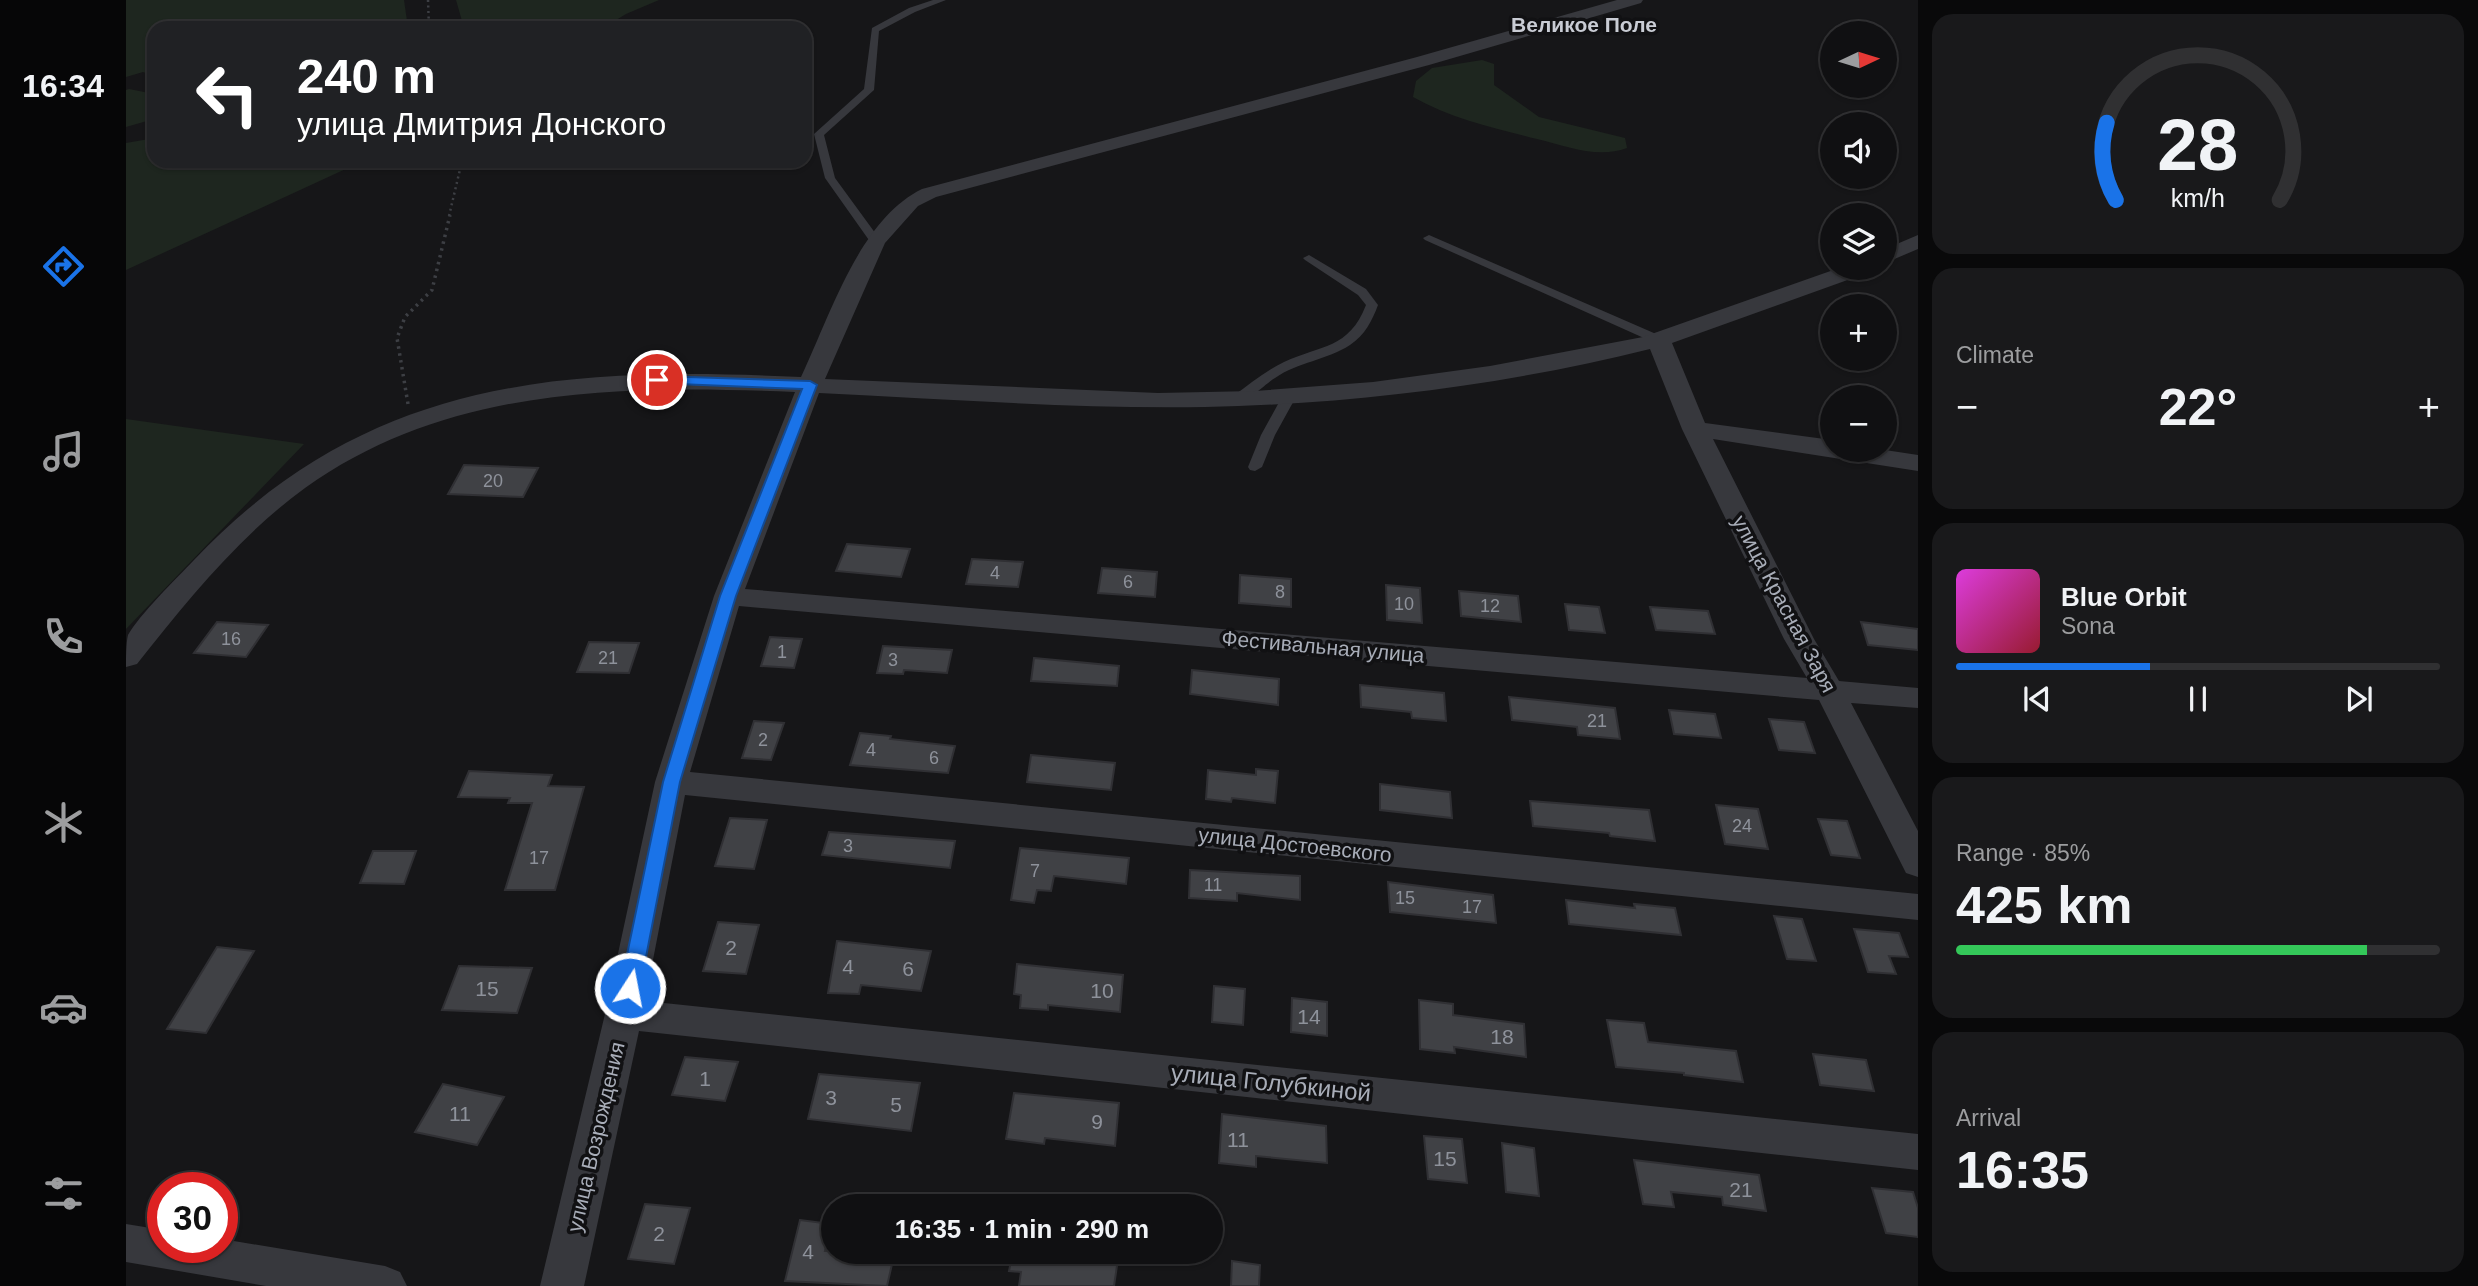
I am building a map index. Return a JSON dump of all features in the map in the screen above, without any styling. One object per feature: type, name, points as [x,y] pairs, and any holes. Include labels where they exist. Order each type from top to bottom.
[{"type":"street","name":"улица Возрождения","points":[[562,1286],[624,1014],[671,782],[728,596],[810,385],[875,241],[899,212],[929,193],[1436,57],[1635,0]]},
{"type":"street","points":[[1897,251],[1918,241]]},
{"type":"street","points":[[126,657],[163,612],[236,533],[282,492],[356,446],[411,422],[501,396],[568,385],[634,380],[810,385],[1066,399],[1238,399],[1290,395],[1510,370],[1659,340],[1826,280]]},
{"type":"street","name":"улица Красная Заря","points":[[1659,340],[1674,383],[1695,429],[1799,639],[1830,691],[1918,864]]},
{"type":"street","points":[[1695,429],[1820,446]]},
{"type":"street","points":[[1897,460],[1918,463]]},
{"type":"street","name":"Фестивальная улица","points":[[728,596],[1918,698]]},
{"type":"street","name":"улица Достоевского","points":[[671,782],[1918,907]]},
{"type":"street","name":"улица Голубкиной","points":[[624,1014],[1918,1152]]},
{"type":"street","points":[[126,1243],[385,1286]]},
{"type":"lane","points":[[875,241],[830,178],[819,134],[869,90],[876,30],[912,10],[942,0]]},
{"type":"lane","points":[[1429,238],[1659,340]]},
{"type":"lane","points":[[1238,399],[1279,369],[1328,352],[1350,340],[1368,321],[1371,305],[1362,292],[1309,258]]},
{"type":"lane","points":[[1255,467],[1268,435],[1290,395]]},
{"type":"path","points":[[428,0],[429,21]]},
{"type":"path","points":[[411,422],[397,338],[405,317],[432,290],[460,168]]},
{"type":"shaded area","points":[[126,0],[404,0],[407,21],[147,21],[147,73],[143,72],[126,77]]},
{"type":"shaded area","points":[[456,0],[659,0],[614,21],[462,21]]},
{"type":"shaded area","points":[[1482,60],[1494,64],[1494,85],[1539,117],[1625,138],[1627,148],[1593,152],[1571,148],[1473,122],[1413,97],[1416,81],[1432,68]]},
{"type":"shaded area","points":[[126,90],[147,93],[147,121],[126,127]]},
{"type":"shaded area","points":[[147,139],[147,168],[348,168],[126,270],[126,143]]},
{"type":"shaded area","points":[[126,419],[304,444],[126,629]]},
{"type":"building","points":[[464,465],[538,468],[523,497],[448,494]]},
{"type":"building","points":[[847,544],[910,549],[901,577],[836,571]]},
{"type":"building","points":[[972,559],[1023,562],[1018,587],[966,584]]},
{"type":"building","points":[[1102,568],[1157,572],[1155,597],[1098,593]]},
{"type":"building","points":[[1240,575],[1291,579],[1291,607],[1239,603]]},
{"type":"building","points":[[1386,585],[1420,588],[1422,623],[1387,620]]},
{"type":"building","points":[[1459,591],[1518,596],[1521,622],[1461,616]]},
{"type":"building","points":[[1565,604],[1599,607],[1605,633],[1569,630]]},
{"type":"building","points":[[1650,607],[1708,611],[1715,634],[1656,630]]},
{"type":"building","points":[[217,622],[268,625],[246,657],[194,653]]},
{"type":"building","points":[[1861,622],[1918,629],[1918,650],[1868,645]]},
{"type":"building","points":[[770,637],[802,639],[794,668],[761,666]]},
{"type":"building","points":[[589,642],[639,643],[629,673],[577,672]]},
{"type":"building","points":[[883,646],[952,650],[947,673],[904,670],[903,674],[877,673]]},
{"type":"building","points":[[1034,658],[1119,666],[1117,686],[1031,681]]},
{"type":"building","points":[[1192,670],[1279,679],[1278,705],[1190,694]]},
{"type":"building","points":[[1360,685],[1444,693],[1446,721],[1412,718],[1411,712],[1361,707]]},
{"type":"building","points":[[1509,697],[1615,708],[1620,739],[1578,735],[1577,727],[1512,720]]},
{"type":"building","points":[[1669,710],[1715,714],[1721,738],[1674,734]]},
{"type":"building","points":[[1769,719],[1804,722],[1815,753],[1779,750]]},
{"type":"building","points":[[754,721],[784,723],[771,760],[742,758]]},
{"type":"building","points":[[860,733],[955,746],[948,773],[850,765]]},
{"type":"building","points":[[1031,755],[1115,763],[1111,790],[1027,782]]},
{"type":"building","points":[[1256,769],[1278,771],[1275,803],[1232,798],[1231,802],[1206,799],[1208,770],[1256,775]]},
{"type":"building","points":[[469,771],[552,775],[548,786],[584,787],[555,890],[505,890],[532,803],[508,803],[510,798],[458,797]]},
{"type":"building","points":[[1380,784],[1450,792],[1452,818],[1380,810]]},
{"type":"building","points":[[1530,801],[1649,810],[1655,841],[1610,836],[1609,833],[1533,826]]},
{"type":"building","points":[[1716,805],[1758,809],[1768,849],[1725,844]]},
{"type":"building","points":[[730,818],[767,820],[754,869],[715,866]]},
{"type":"building","points":[[1818,819],[1847,821],[1860,858],[1831,855]]},
{"type":"building","points":[[829,832],[955,841],[950,868],[822,855]]},
{"type":"building","points":[[1020,848],[1129,858],[1126,884],[1054,876],[1051,891],[1037,890],[1034,903],[1011,900]]},
{"type":"building","points":[[373,851],[416,851],[404,884],[360,883]]},
{"type":"building","points":[[1190,870],[1300,876],[1300,900],[1237,893],[1237,901],[1189,898]]},
{"type":"building","points":[[1388,882],[1493,895],[1496,923],[1390,912]]},
{"type":"building","points":[[1566,900],[1635,908],[1634,904],[1675,908],[1681,935],[1569,924]]},
{"type":"building","points":[[1774,916],[1802,919],[1816,961],[1787,959]]},
{"type":"building","points":[[718,922],[759,925],[746,974],[703,971]]},
{"type":"building","points":[[1854,929],[1899,933],[1908,957],[1889,956],[1896,974],[1868,972]]},
{"type":"building","points":[[837,941],[931,951],[921,991],[861,985],[859,994],[828,993]]},
{"type":"building","points":[[217,947],[254,951],[206,1033],[167,1029]]},
{"type":"building","points":[[1017,964],[1123,975],[1120,1012],[1048,1005],[1048,1010],[1020,1008],[1021,995],[1014,994]]},
{"type":"building","points":[[459,966],[532,968],[517,1013],[442,1010]]},
{"type":"building","points":[[1214,986],[1245,989],[1243,1025],[1212,1022]]},
{"type":"building","points":[[1292,998],[1327,1002],[1327,1036],[1291,1032]]},
{"type":"building","points":[[1419,1000],[1453,1004],[1453,1015],[1524,1024],[1526,1057],[1454,1047],[1455,1053],[1420,1049]]},
{"type":"building","points":[[1607,1020],[1644,1023],[1648,1042],[1736,1051],[1743,1082],[1616,1067]]},
{"type":"building","points":[[1813,1054],[1866,1060],[1874,1091],[1820,1085]]},
{"type":"building","points":[[685,1057],[738,1062],[725,1101],[672,1095]]},
{"type":"building","points":[[819,1074],[920,1083],[911,1131],[808,1119]]},
{"type":"building","points":[[443,1084],[504,1097],[477,1145],[415,1132]]},
{"type":"building","points":[[1014,1093],[1119,1103],[1115,1146],[1045,1138],[1044,1144],[1006,1139]]},
{"type":"building","points":[[1222,1114],[1326,1126],[1327,1163],[1256,1156],[1256,1167],[1219,1163]]},
{"type":"building","points":[[1424,1136],[1462,1139],[1467,1183],[1428,1179]]},
{"type":"building","points":[[1502,1143],[1534,1148],[1539,1196],[1506,1192]]},
{"type":"building","points":[[1634,1160],[1759,1175],[1766,1211],[1723,1205],[1722,1197],[1671,1192],[1674,1207],[1643,1204]]},
{"type":"building","points":[[1872,1188],[1913,1192],[1918,1208],[1918,1237],[1886,1233]]},
{"type":"building","points":[[645,1204],[690,1208],[674,1264],[628,1259]]},
{"type":"building","points":[[800,1220],[821,1223],[821,1264],[892,1264],[887,1286],[785,1281]]},
{"type":"building","points":[[1232,1261],[1260,1265],[1259,1286],[1231,1286]]},
{"type":"building","points":[[1010,1264],[1117,1264],[1114,1286],[1019,1286],[1021,1272],[1009,1271]]},
{"type":"district","name":"Великое Поле","points":[[1584,25]]},
{"type":"route","points":[[630,988],[671,782],[728,596],[810,385],[657,380]]}]
